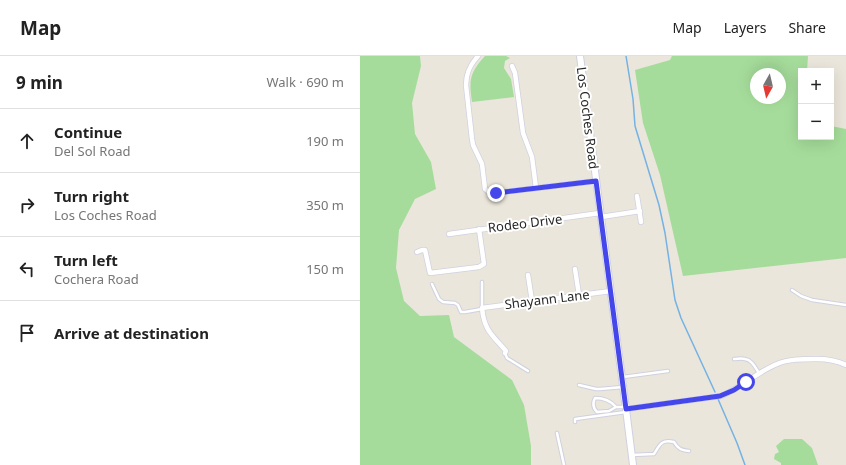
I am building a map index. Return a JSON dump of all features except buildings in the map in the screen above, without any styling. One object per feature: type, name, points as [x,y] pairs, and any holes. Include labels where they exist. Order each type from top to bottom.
[{"type":"main road","name":"Los Coches Road","points":[[580,56],[633,465]]},
{"type":"street","points":[[478,56],[474,60],[466,77],[466,85],[473,145],[482,166],[484,188],[487,191],[494,193],[596,181]]},
{"type":"street","points":[[512,66],[515,73],[523,133],[532,157],[536,188]]},
{"type":"street","points":[[637,196],[641,222]]},
{"type":"street","name":"Rodeo Drive","points":[[449,234],[480,229],[640,211]]},
{"type":"street","points":[[417,252],[425,250],[430,273],[479,267],[484,264],[480,229]]},
{"type":"street","points":[[575,269],[578,295]]},
{"type":"street","points":[[528,275],[532,301]]},
{"type":"street","name":"Shayann Lane","points":[[483,309],[611,291]]},
{"type":"street","points":[[483,309],[483,318],[486,327],[506,351],[505,353]]},
{"type":"street","points":[[626,409],[720,396],[734,390],[759,373],[781,362],[802,359],[832,360],[846,365]]},
{"type":"lane","points":[[432,284],[439,299],[443,302],[455,302],[461,312],[465,312],[483,309],[482,282]]},
{"type":"lane","points":[[792,290],[801,296],[812,300],[846,305]]},
{"type":"lane","points":[[505,353],[508,358],[528,371]]},
{"type":"lane","points":[[734,359],[742,358],[749,360],[759,373]]},
{"type":"lane","points":[[622,377],[668,371]]},
{"type":"lane","points":[[579,385],[596,389],[624,387]]},
{"type":"lane","points":[[616,408],[613,404],[604,399],[595,398],[593,402],[595,411],[597,412],[608,411],[616,408],[626,409]]},
{"type":"lane","points":[[575,422],[576,419],[626,409]]},
{"type":"lane","points":[[557,433],[564,465]]},
{"type":"lane","points":[[632,455],[654,454],[664,441],[669,440],[674,442],[681,450],[689,451]]},
{"type":"green space","points":[[360,56],[420,56],[421,66],[412,103],[415,134],[431,162],[436,189],[415,199],[399,230],[396,268],[404,301],[420,316],[449,315],[454,337],[512,380],[524,405],[531,446],[531,465],[360,465]]},
{"type":"green space","points":[[485,56],[506,56],[510,58],[505,61],[504,68],[511,79],[514,97],[472,102],[471,78],[476,67]]},
{"type":"green space","points":[[672,56],[808,56],[807,68],[798,68],[798,140],[834,140],[834,127],[846,129],[846,258],[683,276],[660,175],[643,123],[635,70],[670,60]]},
{"type":"green space","points":[[784,439],[802,439],[812,448],[818,465],[781,465],[781,463],[774,459],[775,454],[779,452],[776,446]]},
{"type":"waterway","points":[[626,56],[633,99],[635,126],[659,205],[665,233],[675,300],[681,318],[715,392]]},
{"type":"waterway","points":[[718,399],[745,465]]},
{"type":"route","points":[[496,193],[596,181],[626,409],[720,396],[734,390],[746,382]]}]
